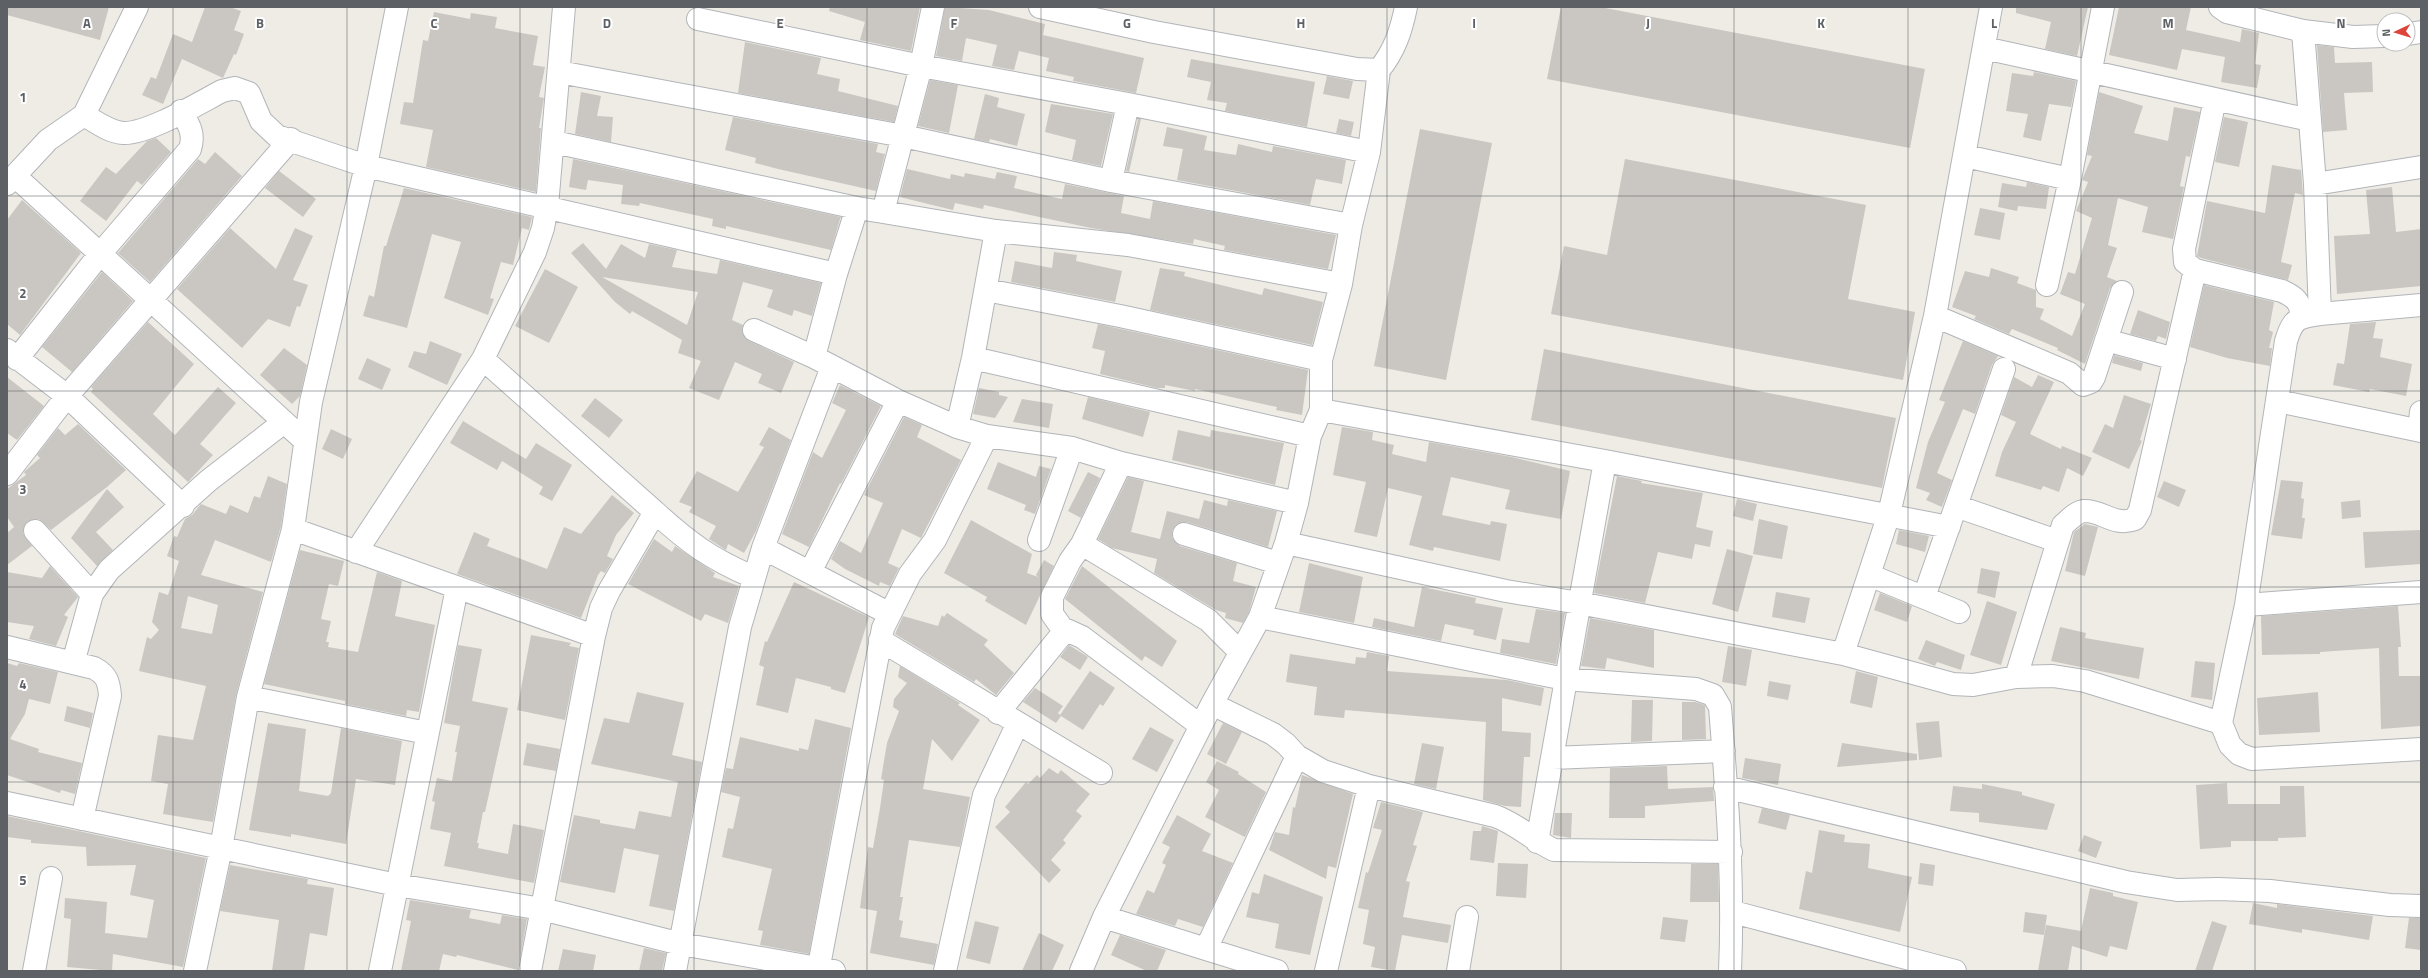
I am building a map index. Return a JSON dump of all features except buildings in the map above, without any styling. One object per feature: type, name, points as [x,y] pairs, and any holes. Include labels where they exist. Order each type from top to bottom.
[{"type":"street","points":[[137,7],[84,115],[48,140],[11,180],[100,254],[152,300],[305,442]]},
{"type":"street","points":[[195,971],[221,848],[248,697],[293,529],[311,402],[366,166],[396,7]]},
{"type":"street","points":[[356,552],[482,359],[535,252],[543,228],[547,206],[560,72],[564,7]]},
{"type":"street","points":[[883,212],[921,66],[933,7]]},
{"type":"street","points":[[1040,7],[1120,16],[1357,69],[1379,70]]},
{"type":"street","points":[[1081,971],[1104,917],[1212,704],[1260,617],[1282,553],[1297,503],[1310,436],[1321,410],[1321,360],[1340,284],[1351,225],[1370,152],[1379,70],[1390,56],[1400,36],[1406,7]]},
{"type":"street","points":[[1843,654],[1889,514],[1935,316],[1991,7]]},
{"type":"street","points":[[2047,285],[2070,179],[2103,7]]},
{"type":"street","points":[[2220,7],[2227,12],[2303,31],[2353,37],[2376,36]]},
{"type":"street","points":[[698,20],[921,66],[1128,104],[1370,152]]},
{"type":"street","points":[[2303,31],[2315,184],[2311,315]]},
{"type":"street","points":[[1984,48],[2310,120]]},
{"type":"street","points":[[560,72],[903,136],[1111,181],[1351,225]]},
{"type":"street","points":[[84,115],[107,129],[122,133],[139,132],[222,91],[235,88],[249,93],[261,121],[277,136],[291,139],[366,166],[547,206],[836,274]]},
{"type":"street","points":[[2215,99],[2184,249],[2185,262],[2195,270],[2282,291],[2297,300],[2311,315]]},
{"type":"street","points":[[1111,181],[1128,104]]},
{"type":"street","points":[[181,111],[190,127],[193,139],[190,149],[12,355],[67,396],[183,506]]},
{"type":"street","points":[[7,474],[67,396],[291,139]]},
{"type":"street","points":[[554,142],[857,208],[996,231],[1128,245],[1340,284]]},
{"type":"street","points":[[1965,156],[2070,179]]},
{"type":"street","points":[[2315,184],[2421,168]]},
{"type":"street","points":[[675,971],[740,627],[763,548],[823,362],[836,274],[857,208]]},
{"type":"street","points":[[957,427],[973,358],[996,231]]},
{"type":"street","points":[[2016,677],[2063,525],[2073,516],[2084,511],[2122,522],[2135,519],[2140,510],[2195,270]]},
{"type":"street","points":[[986,290],[1120,316],[1321,360]]},
{"type":"street","points":[[1935,316],[2069,373],[2083,385],[2091,382],[2094,376],[2122,292]]},
{"type":"street","points":[[2421,305],[2311,315],[2291,325],[2286,341],[2246,605],[2221,723],[2230,745],[2239,754],[2252,758],[2421,749]]},
{"type":"street","points":[[754,330],[823,362],[898,401],[957,427],[987,436],[1072,448],[1121,463],[1297,503]]},
{"type":"street","points":[[2106,340],[2175,359]]},
{"type":"street","points":[[973,358],[1310,436]]},
{"type":"street","points":[[482,359],[690,544],[727,566],[754,577]]},
{"type":"street","points":[[1924,597],[2004,369]]},
{"type":"street","points":[[810,572],[898,401]]},
{"type":"street","points":[[2278,401],[2420,424]]},
{"type":"street","points":[[1321,410],[1605,461],[1889,514],[1949,527]]},
{"type":"street","points":[[73,663],[92,594],[109,570],[183,506],[208,481],[284,422]]},
{"type":"street","points":[[7,804],[397,885],[542,909],[680,944],[824,970],[880,640],[890,614],[910,574],[935,540],[987,436]]},
{"type":"street","points":[[1039,540],[1072,448]]},
{"type":"street","points":[[1537,842],[1605,461]]},
{"type":"street","points":[[1121,463],[1082,544],[1070,561],[1052,597],[1052,614],[1062,628],[1082,637],[1201,726]]},
{"type":"street","points":[[1956,506],[2057,541]]},
{"type":"street","points":[[530,971],[594,636],[601,608],[609,591],[654,512]]},
{"type":"street","points":[[293,529],[594,636]]},
{"type":"street","points":[[35,531],[92,594]]},
{"type":"street","points":[[1184,534],[1282,553],[1579,603],[1843,654],[1954,684],[1973,686],[2016,677],[2053,676],[2086,681],[2221,723]]},
{"type":"street","points":[[1082,544],[1208,620],[1240,652]]},
{"type":"street","points":[[763,548],[890,614]]},
{"type":"street","points":[[1869,575],[1959,612]]},
{"type":"street","points":[[380,971],[457,588]]},
{"type":"street","points":[[2246,605],[2421,592]]},
{"type":"street","points":[[1260,617],[1565,679],[1696,689],[1712,695],[1720,707],[1731,852],[1732,912],[1730,971]]},
{"type":"street","points":[[998,713],[1063,633],[1062,628]]},
{"type":"street","points":[[880,640],[1017,725],[1101,773]]},
{"type":"street","points":[[7,647],[73,663],[103,673],[109,684],[110,696],[82,819]]},
{"type":"street","points":[[248,697],[427,733]]},
{"type":"street","points":[[1212,704],[1273,734],[1286,744],[1297,756],[1323,771],[1369,786],[1495,816],[1511,822],[1537,842],[1554,850],[1731,852]]},
{"type":"street","points":[[945,971],[984,795],[1017,725]]},
{"type":"street","points":[[1552,758],[1724,751]]},
{"type":"street","points":[[1206,950],[1297,756]]},
{"type":"street","points":[[1326,971],[1369,786]]},
{"type":"street","points":[[1725,787],[2126,882],[2177,890],[2218,889],[2270,891],[2390,905],[2421,906]]},
{"type":"street","points":[[34,971],[51,878]]},
{"type":"street","points":[[1732,912],[1955,971]]},
{"type":"street","points":[[1104,917],[1277,971]]},
{"type":"street","points":[[1458,971],[1467,917]]}]
